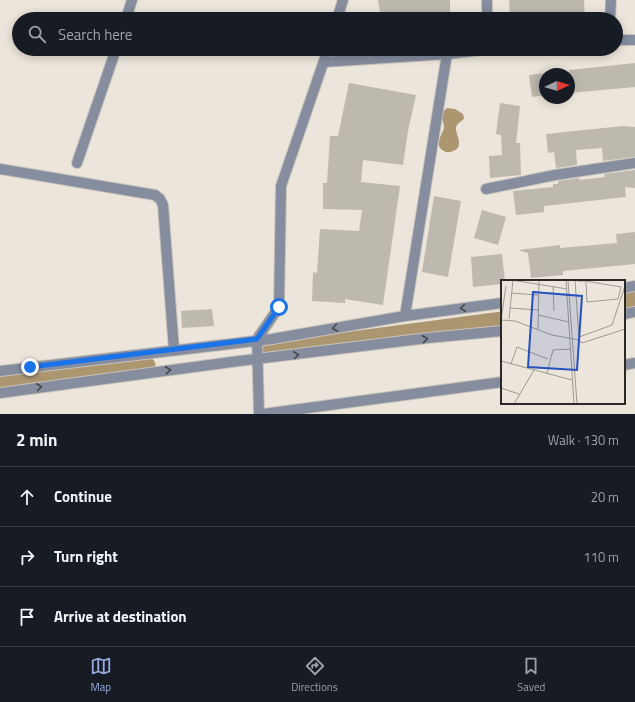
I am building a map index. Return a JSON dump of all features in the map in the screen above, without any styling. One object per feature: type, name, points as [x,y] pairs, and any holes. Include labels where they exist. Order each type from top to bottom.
[{"type":"street","points":[[128,12],[132,0]]},
{"type":"street","points":[[339,12],[343,0]]},
{"type":"street","points":[[487,0],[487,12]]},
{"type":"street","points":[[610,0],[610,12]]},
{"type":"street","points":[[623,40],[635,40]]},
{"type":"street","points":[[77,163],[114,56]]},
{"type":"street","points":[[259,414],[257,339],[279,307],[281,186],[326,56]]},
{"type":"street","points":[[324,62],[416,56]]},
{"type":"street","points":[[405,316],[447,56]]},
{"type":"street","points":[[486,189],[555,175],[635,163]]},
{"type":"street","points":[[0,169],[155,195],[160,199],[163,205],[174,350]]},
{"type":"street","points":[[625,288],[635,286]]},
{"type":"street","points":[[0,371],[257,339],[272,339],[405,316],[501,303]]},
{"type":"street","points":[[625,314],[635,312]]},
{"type":"street","points":[[0,392],[428,338],[501,332]]},
{"type":"street","points":[[625,365],[635,363]]},
{"type":"street","points":[[263,414],[282,413],[501,382]]},
{"type":"shaded area","points":[[447,108],[455,109],[463,114],[464,118],[456,127],[459,141],[458,148],[449,152],[446,152],[439,146],[439,140],[444,127],[441,114]]},
{"type":"building","points":[[378,0],[450,0],[450,12],[380,12]]},
{"type":"building","points":[[509,0],[584,0],[585,12],[510,12]]},
{"type":"building","points":[[635,63],[635,87],[575,93],[575,69]]},
{"type":"building","points":[[539,74],[539,96],[532,97],[529,75]]},
{"type":"building","points":[[349,83],[416,95],[408,131],[403,165],[363,160],[361,182],[400,186],[383,305],[345,299],[345,303],[312,301],[313,272],[317,273],[320,229],[359,231],[362,210],[323,209],[323,183],[327,183],[330,136],[338,136]]},
{"type":"building","points":[[500,103],[520,106],[516,143],[520,143],[521,175],[490,178],[489,156],[502,155],[501,135],[496,134]]},
{"type":"building","points":[[623,126],[635,127],[635,157],[603,161],[602,148],[576,150],[577,165],[556,168],[554,152],[548,153],[546,134]]},
{"type":"building","points":[[635,170],[635,188],[625,187],[626,197],[544,206],[544,212],[516,215],[513,191],[553,187],[553,184],[558,184],[558,181],[579,178],[579,180],[605,177],[604,174]]},
{"type":"building","points":[[434,196],[461,201],[448,277],[422,272]]},
{"type":"building","points":[[482,210],[506,217],[498,245],[474,238]]},
{"type":"building","points":[[635,232],[635,264],[563,271],[563,275],[531,278],[528,253],[518,250],[560,245],[560,248],[617,243],[616,234]]},
{"type":"building","points":[[502,254],[505,280],[501,280],[501,284],[473,287],[471,257]]},
{"type":"building","points":[[212,309],[214,326],[182,328],[181,311]]},
{"type":"waterway","points":[[625,301],[635,299]]},
{"type":"waterway","points":[[269,350],[501,319]]},
{"type":"waterway","points":[[0,384],[148,365]]},
{"type":"route","points":[[30,367],[257,339],[279,307]]}]
